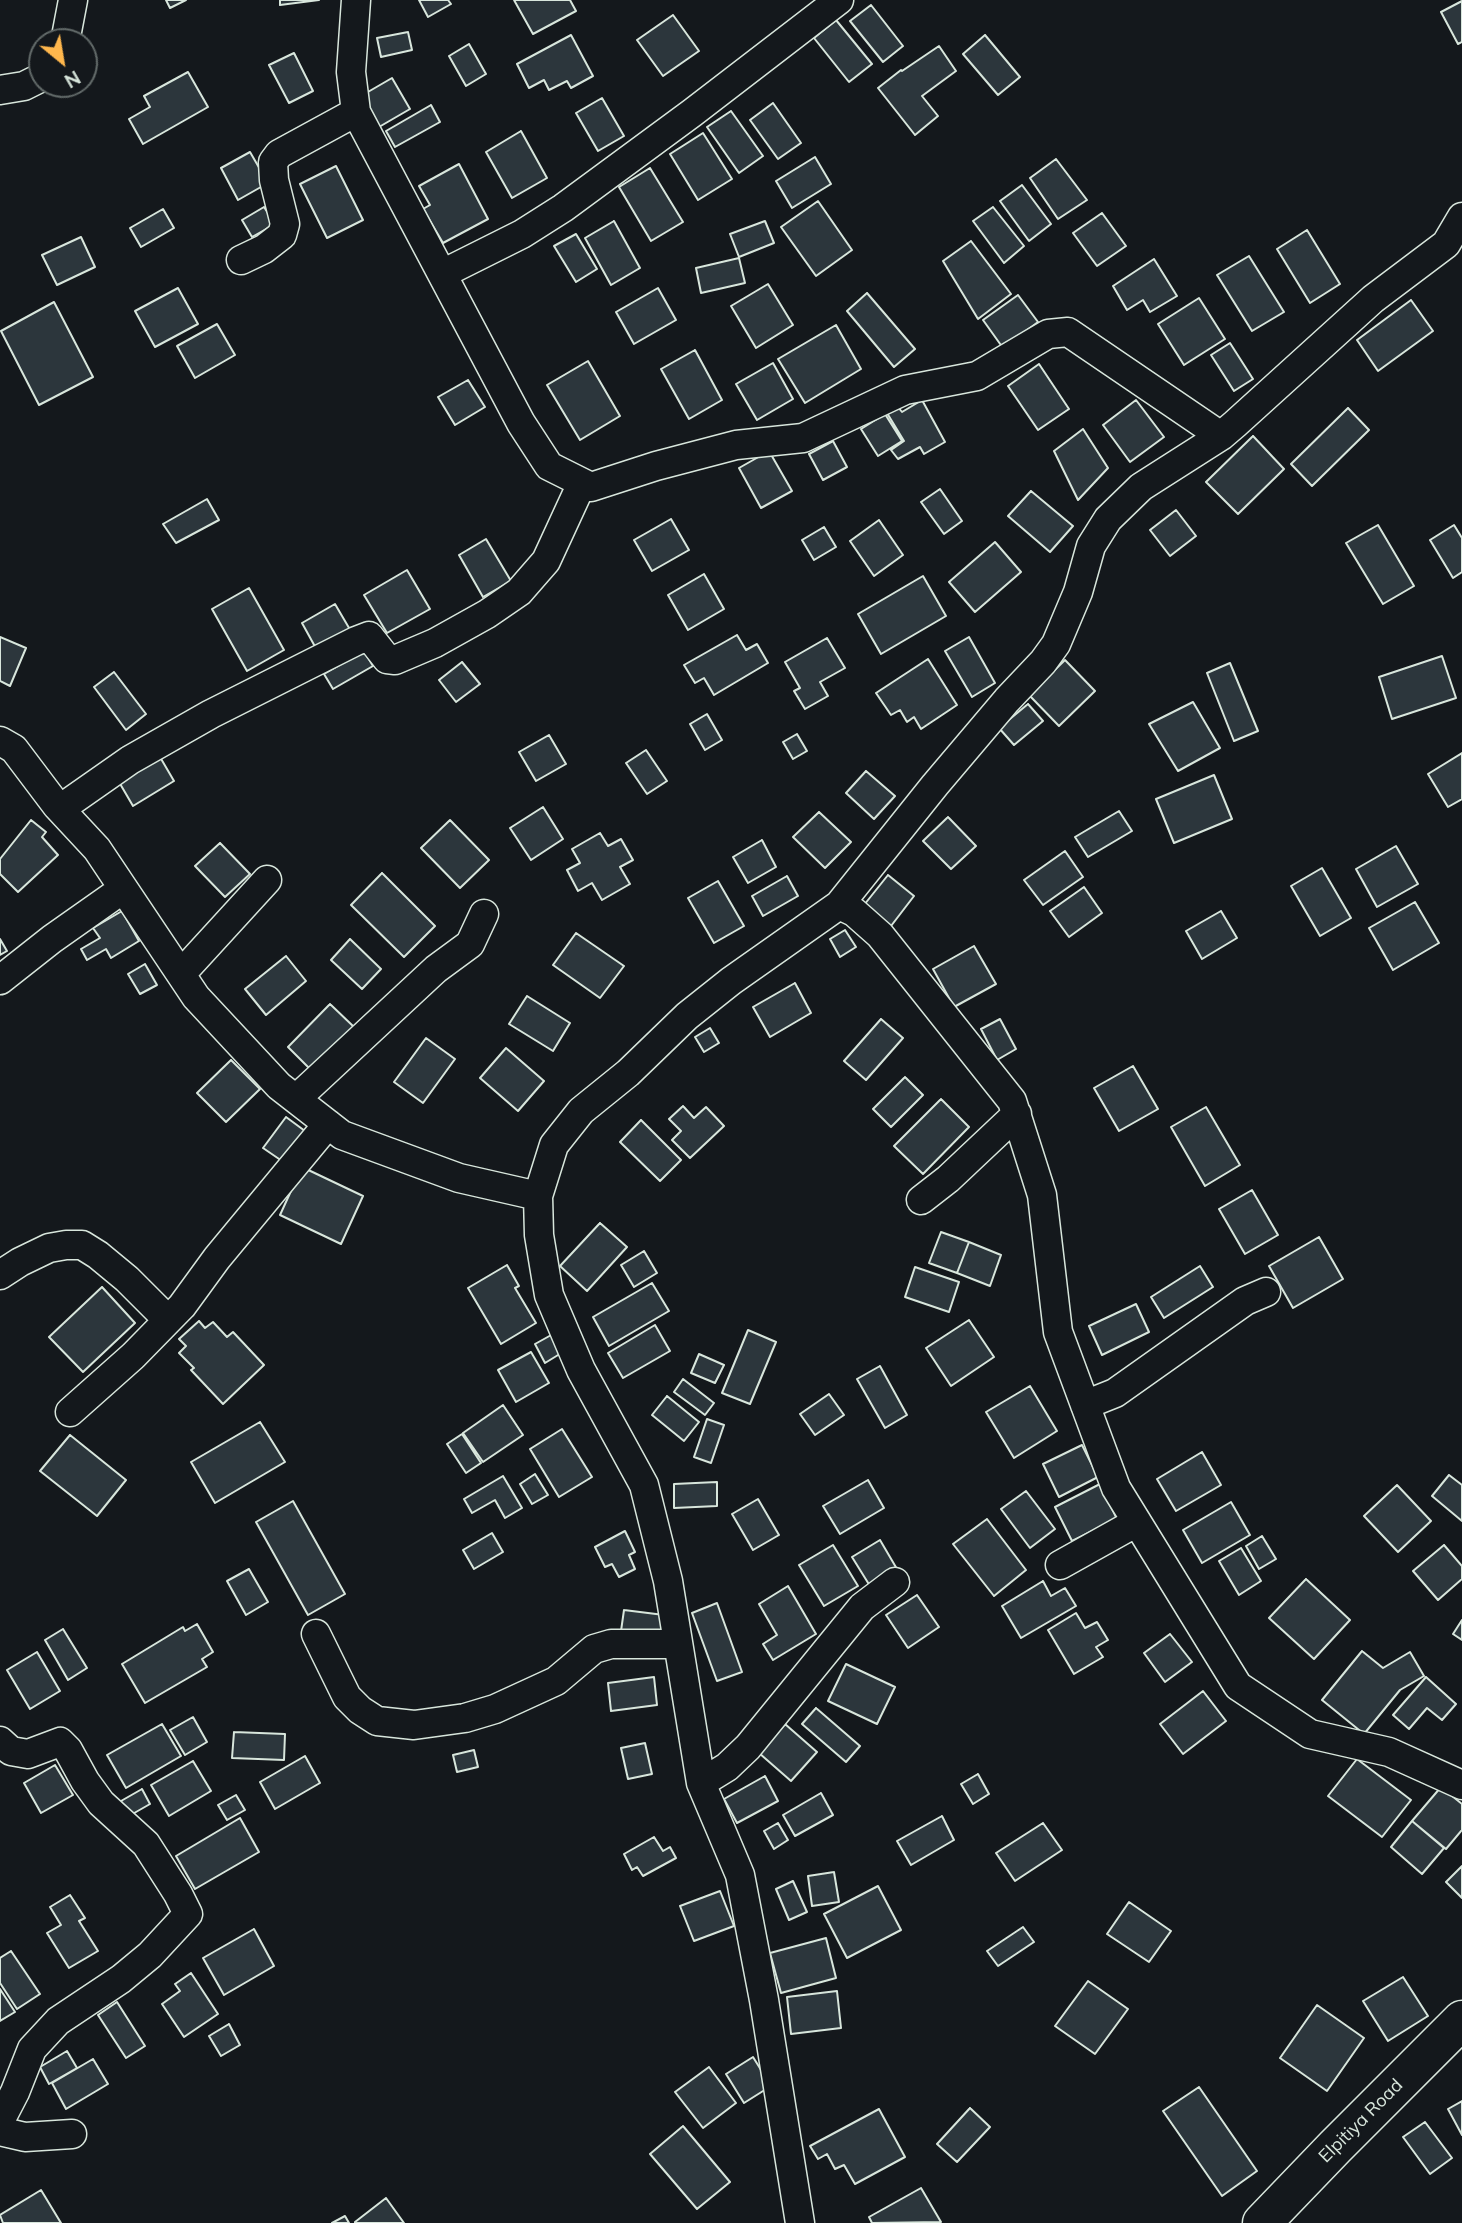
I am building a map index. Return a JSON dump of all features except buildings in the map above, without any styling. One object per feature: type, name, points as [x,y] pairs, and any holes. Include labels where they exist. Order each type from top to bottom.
[{"type":"main road","name":"Elpitiya Road","points":[[1262,2223],[1462,2020]]},
{"type":"street","points":[[68,28],[73,0]]},
{"type":"street","points":[[356,0],[351,72],[356,112],[521,423],[549,466],[582,483],[591,487],[736,445],[803,438],[905,390],[977,376],[1048,334],[1068,332],[1221,436]]},
{"type":"street","points":[[442,274],[523,234],[563,208],[839,0]]},
{"type":"street","points":[[0,90],[28,84]]},
{"type":"street","points":[[241,260],[264,249],[282,234],[285,224],[274,180],[273,162],[279,154],[356,112]]},
{"type":"street","points":[[800,2223],[764,2000],[740,1875],[701,1783],[668,1581],[644,1485],[581,1370],[549,1296],[539,1235],[538,1196],[554,1145],[581,1111],[628,1073],[696,1009],[839,905],[935,785],[1056,644],[1078,592],[1091,546],[1108,519],[1141,487],[1221,436],[1373,299],[1446,244],[1462,218]]},
{"type":"street","points":[[60,809],[130,760],[211,714],[356,641],[369,636],[387,659],[395,660],[435,643],[487,614],[519,592],[546,561],[582,483]]},
{"type":"street","points":[[0,741],[14,749],[60,809],[97,849],[205,1007],[279,1086],[342,1135],[460,1178],[538,1196]]},
{"type":"street","points":[[181,974],[267,880]]},
{"type":"street","points":[[0,981],[52,939],[123,889]]},
{"type":"street","points":[[839,905],[854,912],[880,935],[1013,1101],[1042,1195],[1058,1332],[1116,1488],[1238,1686],[1310,1734],[1389,1752],[1462,1785]]},
{"type":"street","points":[[296,1100],[436,969],[470,944],[484,914]]},
{"type":"street","points":[[921,1200],[1017,1114]]},
{"type":"street","points":[[70,1412],[133,1356],[168,1320],[328,1124]]},
{"type":"street","points":[[0,1275],[49,1248],[82,1245],[127,1279],[168,1320]]},
{"type":"street","points":[[1085,1405],[1115,1393],[1245,1301],[1266,1292]]},
{"type":"street","points":[[1060,1565],[1137,1522]]},
{"type":"street","points":[[701,1783],[727,1767],[748,1747],[862,1607],[895,1582]]},
{"type":"street","points":[[316,1634],[347,1697],[360,1710],[377,1721],[414,1725],[465,1717],[516,1700],[556,1681],[594,1649],[611,1644],[678,1644]]},
{"type":"street","points":[[0,1741],[10,1751],[28,1754],[60,1742],[101,1802],[146,1844],[188,1914],[150,1955],[121,1979],[58,2021],[32,2049],[0,2121]]},
{"type":"street","points":[[0,2131],[25,2137],[72,2134]]}]
